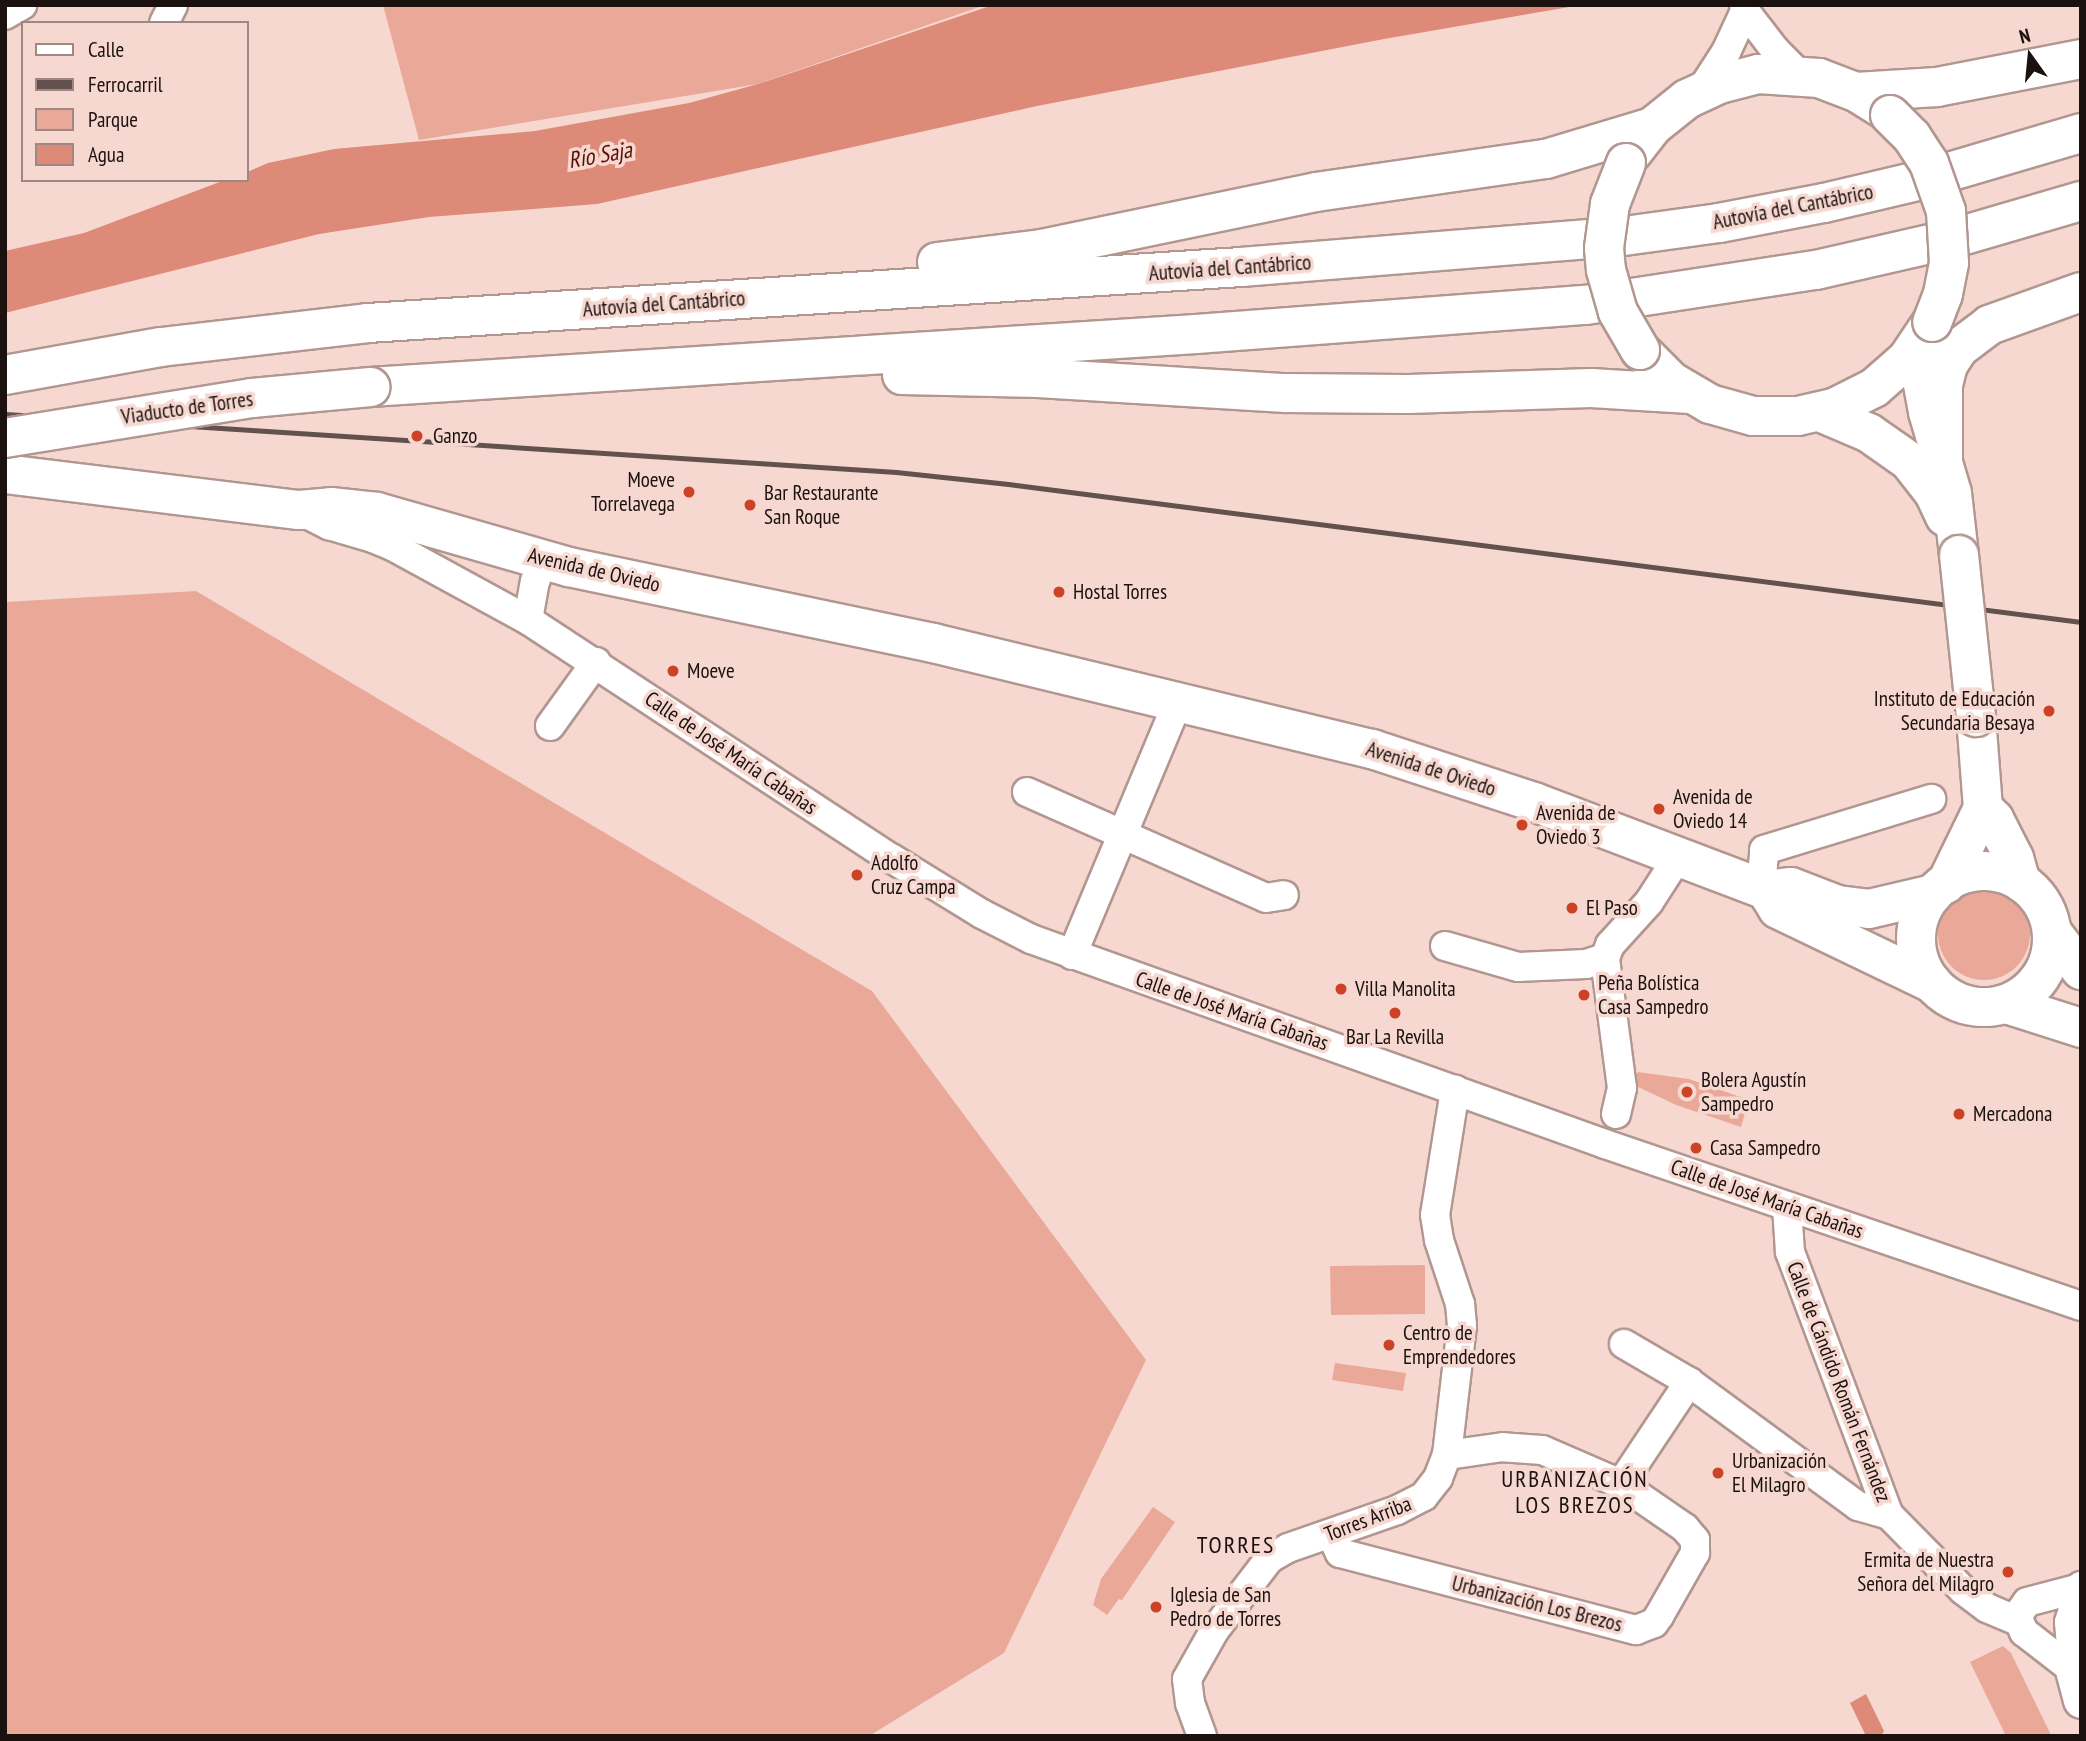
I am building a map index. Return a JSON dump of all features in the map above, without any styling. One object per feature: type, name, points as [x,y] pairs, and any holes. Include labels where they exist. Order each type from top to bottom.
[{"type":"highway","points":[[1856,92],[1937,87],[2081,59]]},
{"type":"highway","points":[[1758,74],[1799,75],[1856,92],[1890,115],[1912,137],[1929,163],[1947,211],[1950,242],[1948,274],[1923,336],[1874,388],[1848,402],[1820,412],[1776,418],[1753,416],[1731,411],[1690,394],[1655,367],[1640,350],[1614,302],[1605,248],[1610,204],[1626,163],[1652,127],[1700,92],[1758,74]]},
{"type":"highway","points":[[5,375],[161,347],[542,299],[906,265],[1041,249],[1316,192],[1546,159],[1652,127]]},
{"type":"highway","name":"Autovía del Cantábrico","points":[[368,323],[1241,267],[1617,237],[1719,223],[1824,203],[1918,181],[2081,133]]},
{"type":"highway","points":[[378,386],[1196,334],[1586,305],[1816,270],[1951,239],[2081,201]]},
{"type":"highway","points":[[1923,336],[2081,283]]},
{"type":"highway","points":[[1943,458],[1943,385],[1948,365],[1959,348],[1989,325],[2081,292]]},
{"type":"highway","points":[[1923,336],[1928,412],[1943,458],[1955,510],[1983,808],[1940,889],[1922,912],[1916,933],[1921,964],[1932,983],[1960,1003],[1983,1007],[2006,1004],[2026,993],[2042,976],[2050,955],[2052,932]]},
{"type":"highway","points":[[378,386],[912,375],[1038,378],[1286,393],[1409,394],[1591,388],[1690,394]]},
{"type":"highway","name":"Viaducto de Torres","points":[[5,438],[252,398],[378,386]]},
{"type":"highway","points":[[1820,412],[1877,438],[1918,470],[1941,507],[1959,555]]},
{"type":"highway","name":"Avenida de Oviedo","points":[[5,474],[299,510],[331,507],[377,512],[543,559],[933,643],[1372,749],[1450,773],[1763,889],[1791,887],[1838,905],[1869,909],[1940,889]]},
{"type":"highway","points":[[1983,808],[1994,819],[2014,858],[2021,882]]},
{"type":"highway","points":[[1940,889],[1966,874],[1989,872],[2021,882],[2039,899],[2052,932],[2081,970]]},
{"type":"highway","name":"Avenida de Oviedo","points":[[1763,889],[1778,909],[1932,983]]},
{"type":"highway","points":[[2006,1004],[2081,1028]]},
{"type":"street","points":[[5,15],[22,5]]},
{"type":"street","points":[[164,21],[173,5]]},
{"type":"street","points":[[1744,8],[1775,50],[1799,75]]},
{"type":"street","points":[[1700,92],[1726,52],[1744,8]]},
{"type":"street","name":"Calle de José María Cabañas","points":[[299,510],[329,526],[373,538],[394,547],[528,620],[596,662],[813,808],[1005,927],[1072,955],[1787,1207],[2081,1306]]},
{"type":"street","points":[[528,620],[535,582],[543,559]]},
{"type":"street","points":[[550,726],[596,662]]},
{"type":"street","points":[[1072,955],[1178,702]]},
{"type":"street","points":[[1027,792],[1266,898],[1284,895]]},
{"type":"street","points":[[1763,889],[1765,850],[1931,799]]},
{"type":"street","points":[[1616,1114],[1622,1088],[1605,958],[1610,945],[1649,902],[1678,857]]},
{"type":"street","points":[[1445,946],[1518,967],[1586,964],[1605,958]]},
{"type":"street","name":"Torres Arriba","points":[[1202,1736],[1191,1703],[1187,1679],[1198,1655],[1269,1559],[1288,1548],[1397,1510],[1424,1496],[1438,1478],[1447,1455],[1462,1326],[1460,1304],[1439,1240],[1436,1215],[1455,1090]]},
{"type":"street","name":"Calle de Cándido Román Fernández","points":[[1787,1207],[1790,1252],[1889,1515],[1963,1590],[1996,1613],[2017,1621]]},
{"type":"street","points":[[1624,1343],[1689,1382],[1864,1510],[1889,1515]]},
{"type":"street","points":[[1621,1483],[1689,1382]]},
{"type":"street","name":"Urbanización Los Brezos","points":[[1331,1534],[1340,1553],[1642,1629],[1659,1616],[1682,1579],[1696,1546],[1685,1528],[1621,1483],[1550,1453],[1525,1446],[1447,1455]]},
{"type":"street","points":[[2077,1685],[2017,1621],[2018,1611],[2026,1602],[2080,1587]]},
{"type":"street","points":[[2077,1685],[2069,1622],[2080,1587]]},
{"type":"green space","points":[[383,5],[985,5],[758,84],[419,140]]},
{"type":"green space","points":[[196,591],[872,991],[1146,1360],[1004,1653],[869,1736],[5,1736],[5,602]]},
{"type":"green space","points":[[1984,888],[2010,896],[2022,908],[2030,934],[2022,960],[2010,972],[1984,980],[1958,972],[1946,960],[1938,934],[1946,908],[1958,896]]},
{"type":"green space","name":"Bolera Agustín Sampedro","points":[[1638,1072],[1689,1079],[1749,1100],[1741,1127],[1676,1105],[1632,1084]]},
{"type":"green space","points":[[1425,1265],[1425,1314],[1331,1315],[1330,1266]]},
{"type":"green space","points":[[1335,1363],[1406,1373],[1403,1391],[1332,1380]]},
{"type":"green space","points":[[1153,1507],[1175,1522],[1122,1600],[1119,1599],[1107,1615],[1093,1605],[1101,1579]]},
{"type":"green space","points":[[2003,1646],[2011,1653],[2051,1735],[2006,1736],[1970,1662]]},
{"type":"water","name":"Río Saja","points":[[993,5],[1581,5],[1384,39],[1037,106],[597,204],[429,217],[319,234],[5,313],[5,251],[84,233],[220,182],[248,182],[248,172],[268,163],[334,149],[535,131],[689,103],[758,84]]},
{"type":"water","points":[[1866,1694],[1884,1731],[1881,1736],[1866,1736],[1850,1703]]},
{"type":"railway","points":[[5,414],[896,472],[1008,484],[2081,622]]},
{"type":"place","name":"Ganzo","points":[[417,436]]},
{"type":"place","name":"Moeve Torrelavega","points":[[689,492]]},
{"type":"place","name":"Bar Restaurante San Roque","points":[[750,505]]},
{"type":"place","name":"Hostal Torres","points":[[1059,592]]},
{"type":"place","name":"Moeve","points":[[673,671]]},
{"type":"place","name":"Instituto de Educación Secundaria Besaya","points":[[2049,711]]},
{"type":"place","name":"Avenida de Oviedo 14","points":[[1659,809]]},
{"type":"place","name":"Avenida de Oviedo 3","points":[[1522,825]]},
{"type":"place","name":"Adolfo Cruz Campa","points":[[857,875]]},
{"type":"place","name":"El Paso","points":[[1572,908]]},
{"type":"place","name":"Villa Manolita","points":[[1341,989]]},
{"type":"place","name":"Peña Bolística Casa Sampedro","points":[[1584,995]]},
{"type":"place","name":"Bar La Revilla","points":[[1395,1013]]},
{"type":"place","name":"Bolera Agustín Sampedro","points":[[1687,1092]]},
{"type":"place","name":"Mercadona","points":[[1959,1114]]},
{"type":"place","name":"Casa Sampedro","points":[[1696,1148]]},
{"type":"place","name":"Centro de Emprendedores","points":[[1389,1345]]},
{"type":"place","name":"Urbanización El Milagro","points":[[1718,1473]]},
{"type":"place","name":"Ermita de Nuestra Señora del Milagro","points":[[2008,1572]]},
{"type":"place","name":"Iglesia de San Pedro de Torres","points":[[1156,1607]]},
{"type":"district","name":"URBANIZACIÓN LOS BREZOS","points":[[1575,1492]]},
{"type":"district","name":"TORRES","points":[[1236,1545]]}]
